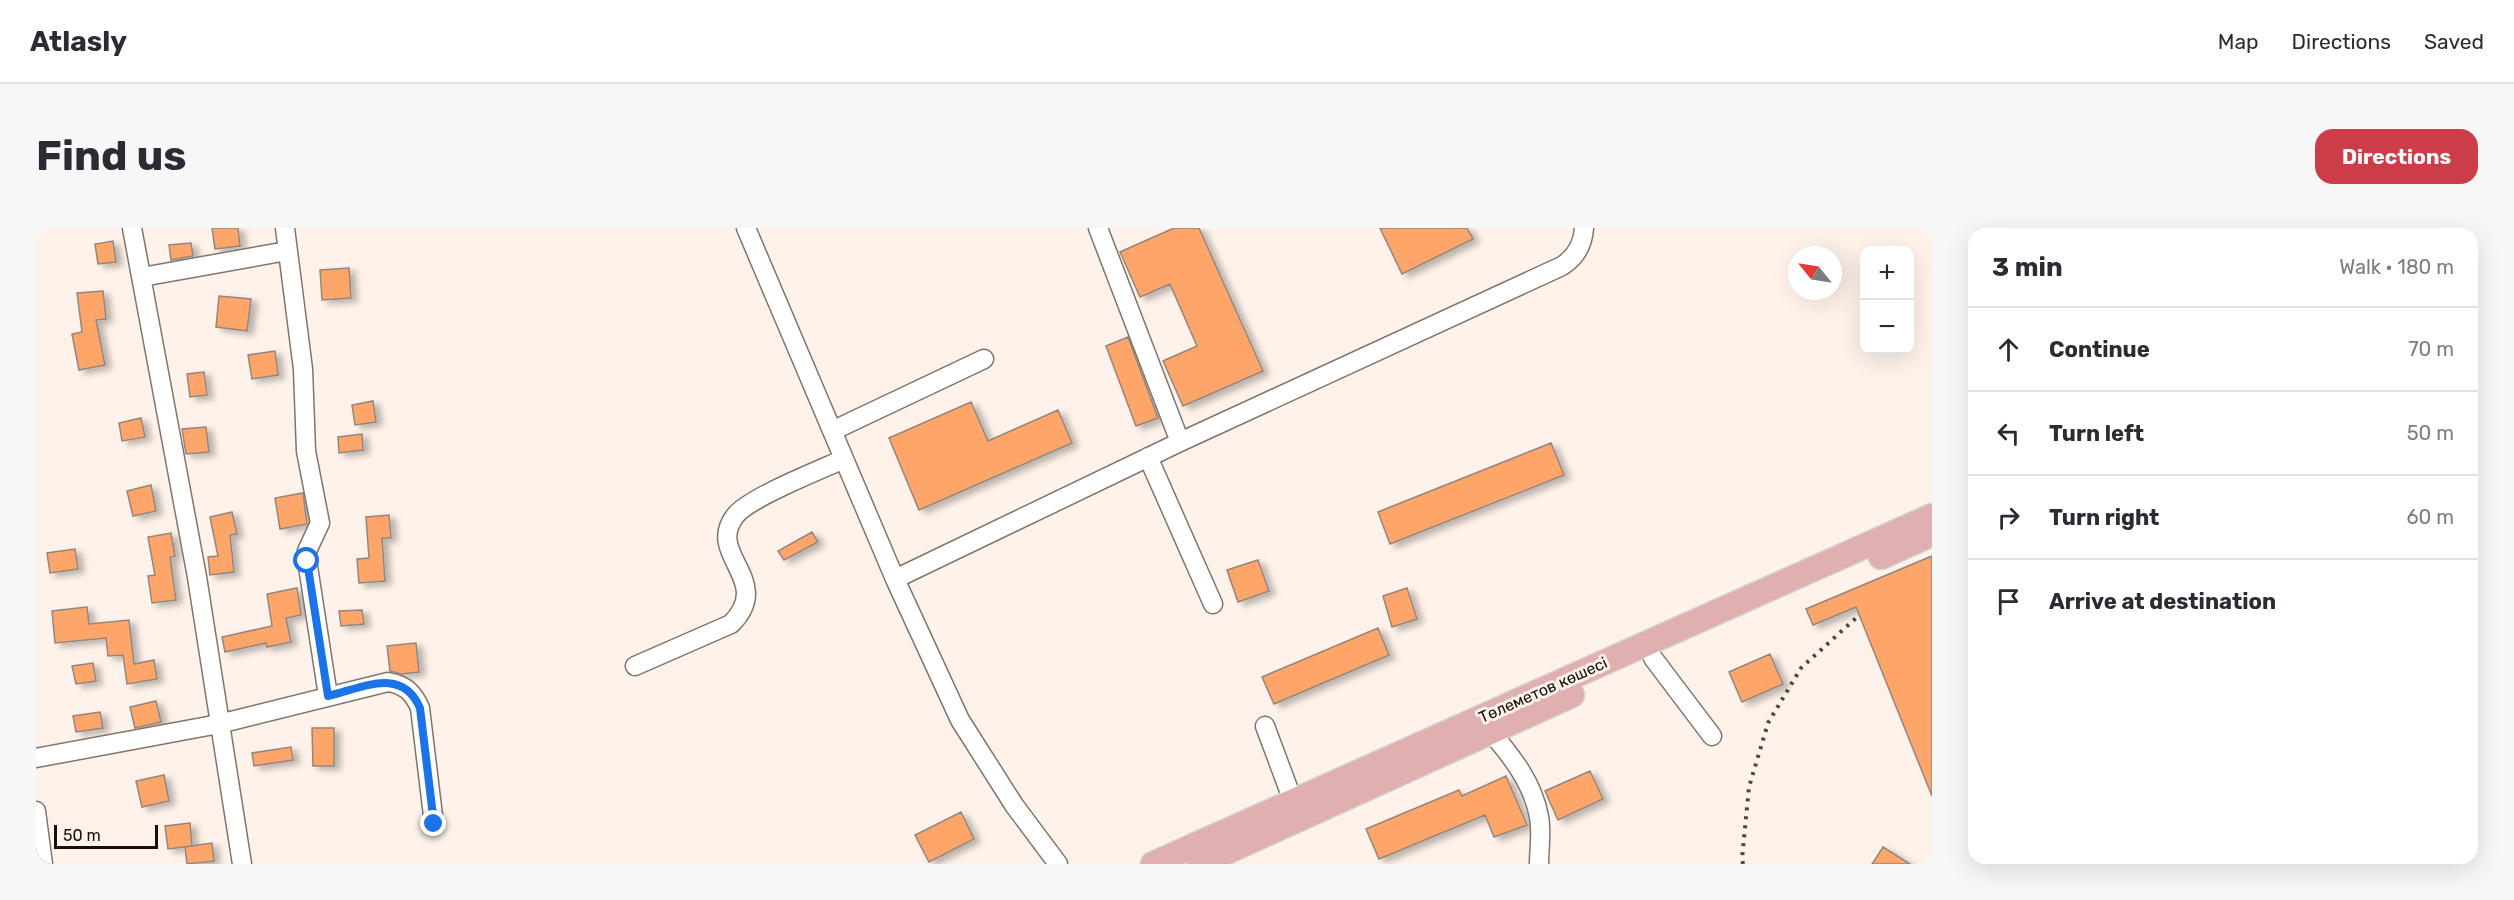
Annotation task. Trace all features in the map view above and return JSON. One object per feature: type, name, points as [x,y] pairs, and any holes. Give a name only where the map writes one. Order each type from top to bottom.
[{"type":"main road","name":"Төлеметов көшесі","points":[[1153,864],[1932,516]]},
{"type":"main road","name":"Төлеметов көшесі","points":[[1200,864],[1932,534]]},
{"type":"street","points":[[132,228],[197,577],[242,864]]},
{"type":"street","points":[[285,228],[303,369],[306,451],[320,523],[307,551],[307,561],[328,696]]},
{"type":"street","points":[[746,228],[895,579],[960,720],[1014,805],[1058,864]]},
{"type":"street","points":[[1098,228],[1180,442]]},
{"type":"street","points":[[895,579],[1148,457],[1562,266],[1572,260],[1578,250],[1584,228]]},
{"type":"street","points":[[142,277],[287,251]]},
{"type":"street","points":[[832,431],[984,359]]},
{"type":"street","points":[[1148,457],[1213,604]]},
{"type":"street","points":[[635,666],[731,624],[739,616],[746,602],[746,584],[728,547],[727,528],[735,515],[750,503],[844,459]]},
{"type":"street","points":[[1653,658],[1712,736]]},
{"type":"street","points":[[36,758],[219,724],[388,682],[399,684],[415,697],[420,708],[434,824]]},
{"type":"street","points":[[1265,726],[1293,801]]},
{"type":"street","points":[[1491,732],[1515,760],[1532,790],[1539,818],[1539,864]]},
{"type":"street","points":[[36,811],[43,864]]},
{"type":"building","points":[[212,228],[238,228],[240,246],[215,249]]},
{"type":"building","points":[[1174,228],[1199,228],[1263,371],[1183,406],[1163,361],[1197,346],[1170,284],[1140,297],[1120,252]]},
{"type":"building","points":[[1380,228],[1467,228],[1473,239],[1402,274]]},
{"type":"building","points":[[113,241],[116,262],[98,264],[95,244]]},
{"type":"building","points":[[191,243],[193,256],[171,260],[169,245]]},
{"type":"building","points":[[349,268],[351,298],[322,300],[320,270]]},
{"type":"building","points":[[103,291],[106,319],[96,320],[105,365],[79,370],[72,334],[82,332],[77,293]]},
{"type":"building","points":[[219,296],[251,299],[247,331],[216,327]]},
{"type":"building","points":[[1128,337],[1158,418],[1136,426],[1106,346]]},
{"type":"building","points":[[275,351],[278,375],[252,379],[248,355]]},
{"type":"building","points":[[204,372],[207,395],[190,397],[187,374]]},
{"type":"building","points":[[373,401],[376,422],[355,425],[352,405]]},
{"type":"building","points":[[971,402],[988,441],[1058,410],[1072,443],[919,510],[889,438]]},
{"type":"building","points":[[141,418],[145,437],[122,441],[119,423]]},
{"type":"building","points":[[206,427],[209,452],[186,454],[182,429]]},
{"type":"building","points":[[362,434],[363,450],[339,453],[338,437]]},
{"type":"building","points":[[1551,443],[1564,475],[1390,544],[1378,512]]},
{"type":"building","points":[[151,485],[156,511],[133,516],[127,491]]},
{"type":"building","points":[[303,493],[307,524],[280,529],[275,498]]},
{"type":"building","points":[[232,512],[237,534],[230,535],[234,572],[210,575],[208,557],[218,556],[210,517]]},
{"type":"building","points":[[389,515],[391,538],[382,538],[385,581],[359,583],[357,559],[369,558],[366,517]]},
{"type":"building","points":[[812,532],[818,542],[784,560],[778,551]]},
{"type":"building","points":[[171,533],[175,556],[170,557],[176,600],[152,603],[148,576],[155,575],[148,537]]},
{"type":"building","points":[[75,549],[78,569],[50,573],[47,553]]},
{"type":"building","points":[[1932,556],[1932,796],[1856,607],[1813,625],[1806,609]]},
{"type":"building","points":[[1258,560],[1269,591],[1238,602],[1227,570]]},
{"type":"building","points":[[297,588],[301,615],[286,618],[291,642],[267,647],[266,643],[225,652],[222,637],[272,626],[267,594]]},
{"type":"building","points":[[1407,588],[1417,619],[1392,627],[1383,596]]},
{"type":"building","points":[[87,607],[89,624],[129,620],[134,664],[154,660],[157,679],[127,684],[123,655],[108,656],[106,638],[55,643],[52,611]]},
{"type":"building","points":[[362,610],[364,624],[341,626],[339,611]]},
{"type":"building","points":[[1378,628],[1389,655],[1274,704],[1262,677]]},
{"type":"building","points":[[416,643],[419,672],[401,674],[390,671],[387,646]]},
{"type":"building","points":[[1770,654],[1783,684],[1742,702],[1729,672]]},
{"type":"building","points":[[93,663],[96,681],[76,684],[72,666]]},
{"type":"building","points":[[156,701],[161,722],[135,728],[130,707]]},
{"type":"building","points":[[100,712],[103,728],[76,732],[73,716]]},
{"type":"building","points":[[312,728],[334,728],[334,766],[313,766]]},
{"type":"building","points":[[291,747],[293,760],[254,766],[252,753]]},
{"type":"building","points":[[1590,771],[1603,799],[1558,820],[1545,791]]},
{"type":"building","points":[[164,775],[169,801],[142,807],[136,781]]},
{"type":"building","points":[[1506,776],[1527,825],[1494,837],[1485,815],[1379,859],[1366,829],[1459,790],[1462,796]]},
{"type":"building","points":[[961,812],[974,839],[929,862],[915,835]]},
{"type":"building","points":[[190,823],[192,846],[168,849],[165,826]]},
{"type":"building","points":[[212,843],[214,861],[187,864],[185,847]]},
{"type":"building","points":[[1883,847],[1910,864],[1872,864]]},
{"type":"railway","points":[[1743,864],[1749,787],[1768,723],[1801,668],[1856,618]]},
{"type":"route","points":[[307,561],[328,696],[388,682],[399,684],[415,697],[420,708],[434,824]]}]
